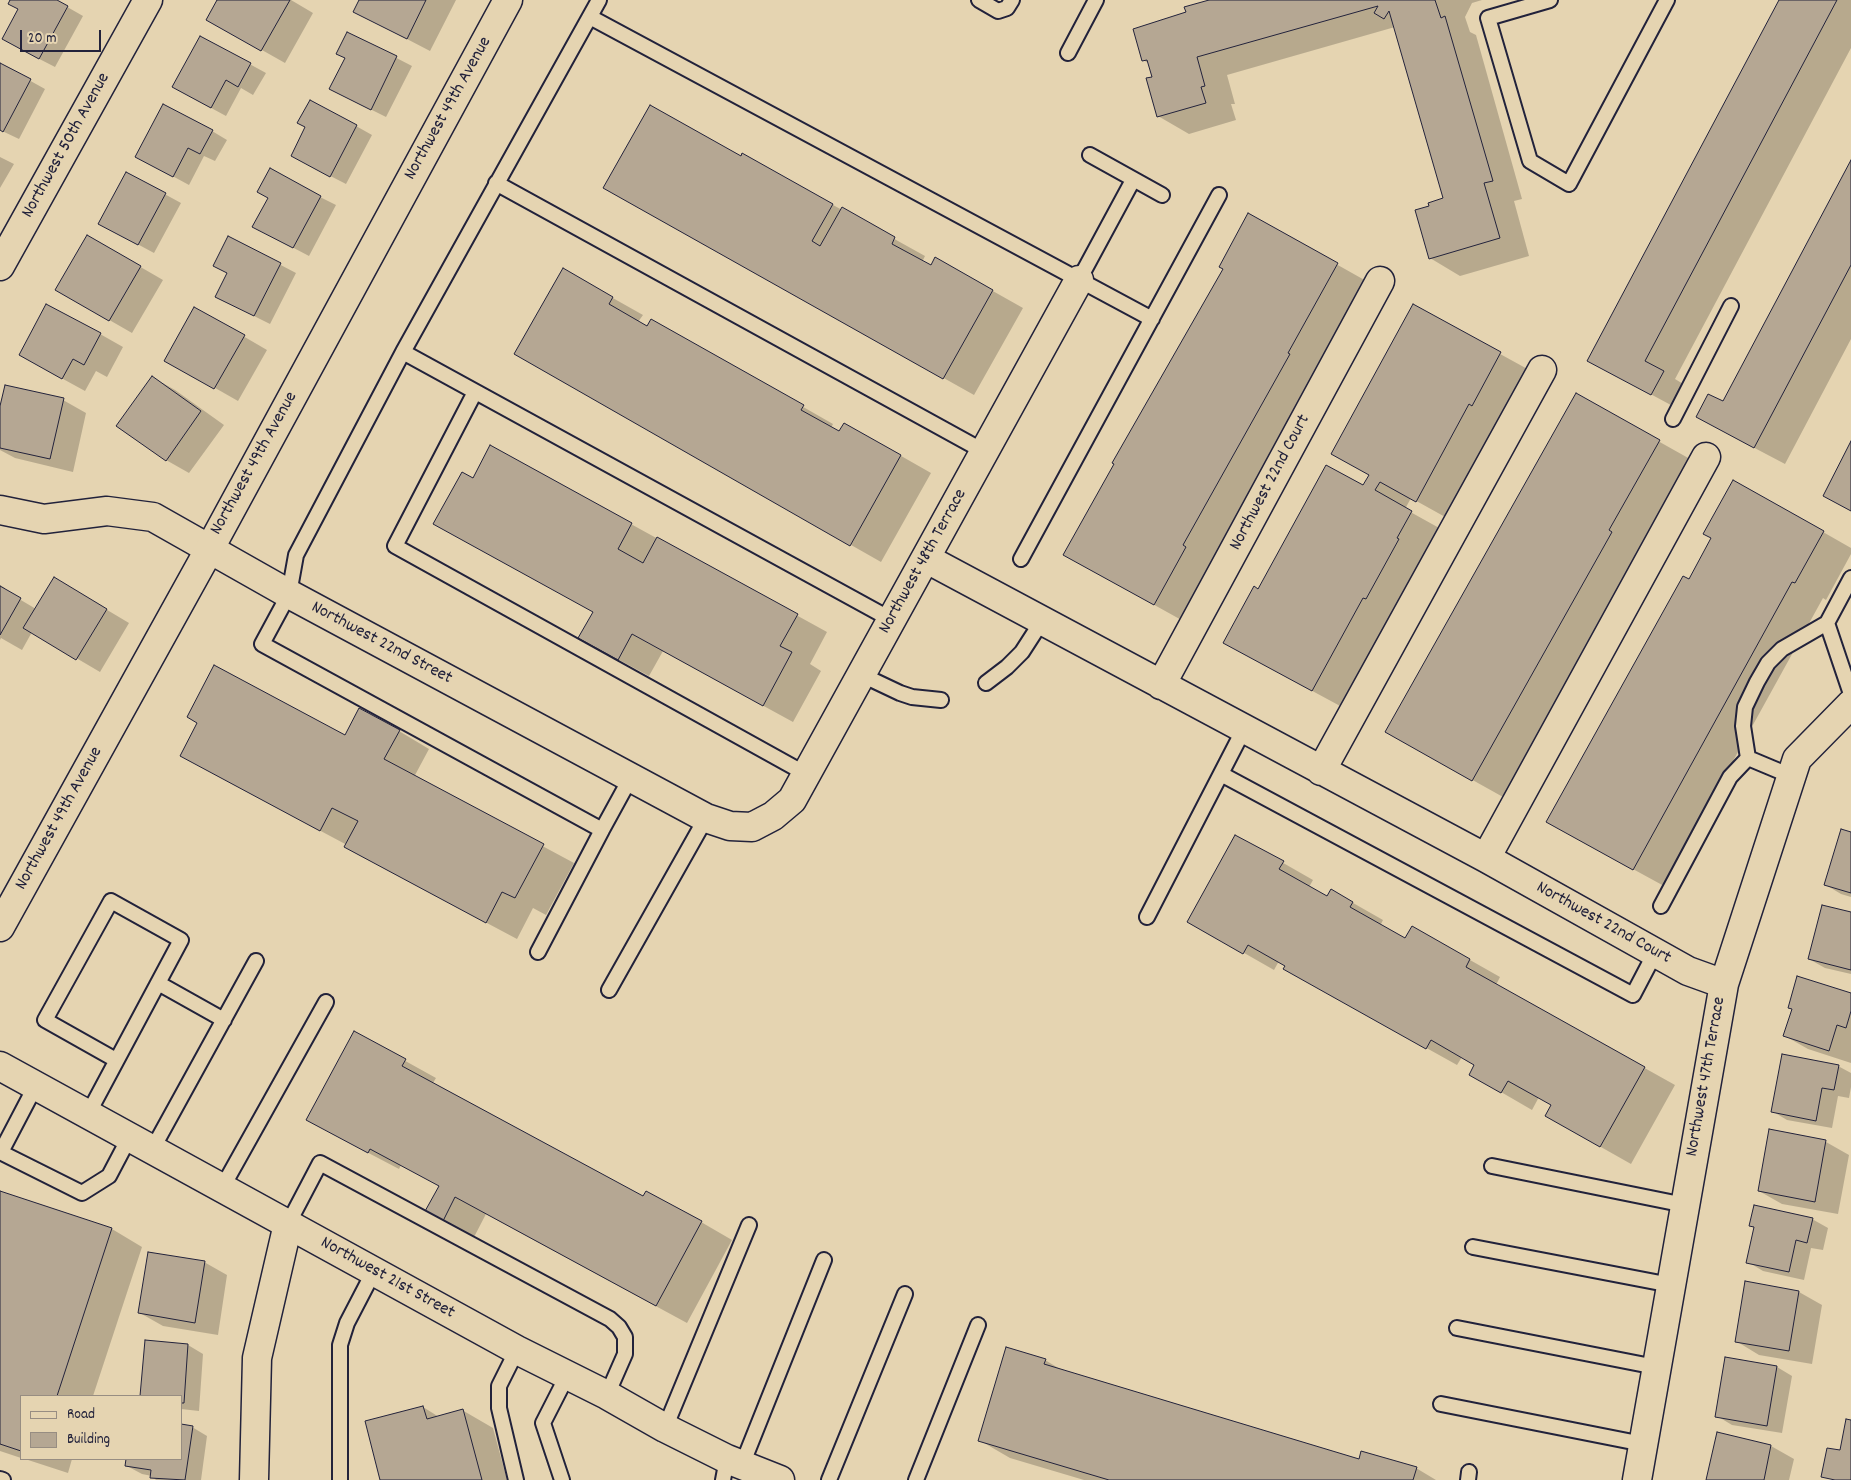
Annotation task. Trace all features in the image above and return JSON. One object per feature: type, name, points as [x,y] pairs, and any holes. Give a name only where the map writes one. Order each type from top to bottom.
[{"type":"street","name":"Northwest 50th Avenue","points":[[0,266],[148,0]]},
{"type":"street","name":"Northwest 49th Avenue","points":[[0,927],[508,0]]},
{"type":"street","name":"Northwest 48th Terrace","points":[[752,827],[773,816],[792,800],[927,559],[1079,280]]},
{"type":"street","name":"Northwest 22nd Court","points":[[1161,685],[1380,281]]},
{"type":"street","points":[[1321,771],[1542,370]]},
{"type":"street","points":[[1486,858],[1706,457]]},
{"type":"street","name":"Northwest 22nd Street","points":[[0,510],[44,519],[107,511],[152,517],[208,550],[706,818],[730,826],[752,827]]},
{"type":"street","name":"Northwest 22nd Court","points":[[927,559],[1486,858],[1688,972],[1724,984]]},
{"type":"street","name":"Northwest 47th Terrace","points":[[1637,1480],[1724,984],[1797,759],[1851,704]]},
{"type":"street","name":"Northwest 21st Street","points":[[0,1066],[35,1087],[88,1114],[516,1350],[607,1394],[731,1468],[780,1480]]},
{"type":"street","points":[[254,1480],[257,1358],[288,1224]]},
{"type":"lane","points":[[599,0],[403,352],[296,555],[289,594],[262,644],[602,830]]},
{"type":"lane","points":[[979,0],[998,11],[1007,8],[1012,0]]},
{"type":"lane","points":[[1068,53],[1096,0]]},
{"type":"lane","points":[[1550,0],[1488,18],[1530,161],[1570,184],[1667,0]]},
{"type":"lane","points":[[590,18],[1152,319]]},
{"type":"lane","points":[[1090,155],[1162,195]]},
{"type":"lane","points":[[1079,280],[1133,180]]},
{"type":"lane","points":[[496,183],[984,452]]},
{"type":"lane","points":[[1021,559],[1219,196]]},
{"type":"lane","points":[[1673,419],[1731,306]]},
{"type":"lane","points":[[403,352],[892,620]]},
{"type":"lane","points":[[475,392],[395,546],[806,774]]},
{"type":"lane","points":[[1748,758],[1743,726],[1746,706],[1757,682],[1768,663],[1782,649],[1827,623],[1851,578]]},
{"type":"lane","points":[[986,684],[1022,652],[1042,621]]},
{"type":"lane","points":[[1827,623],[1851,694]]},
{"type":"lane","points":[[862,675],[912,697],[941,700]]},
{"type":"lane","points":[[1147,918],[1244,729]]},
{"type":"lane","points":[[1748,758],[1791,776]]},
{"type":"lane","points":[[1661,906],[1730,777],[1748,758]]},
{"type":"lane","points":[[1222,774],[1633,995],[1654,953]]},
{"type":"lane","points":[[538,952],[631,777]]},
{"type":"lane","points":[[609,990],[706,818]]},
{"type":"lane","points":[[88,1114],[181,940],[110,901],[45,1020],[116,1060]]},
{"type":"lane","points":[[35,1087],[0,1152],[82,1194],[109,1176],[141,1144],[224,1020],[256,961]]},
{"type":"lane","points":[[158,983],[224,1020]]},
{"type":"lane","points":[[222,1188],[326,1002]]},
{"type":"lane","points":[[288,1224],[320,1163],[610,1318],[625,1337],[625,1354],[607,1394]]},
{"type":"lane","points":[[1492,1166],[1685,1206]]},
{"type":"lane","points":[[665,1428],[749,1225]]},
{"type":"lane","points":[[1473,1247],[1670,1285]]},
{"type":"lane","points":[[731,1468],[824,1260]]},
{"type":"lane","points":[[340,1480],[340,1345],[347,1323],[374,1271]]},
{"type":"lane","points":[[829,1480],[905,1294]]},
{"type":"lane","points":[[916,1480],[978,1325]]},
{"type":"lane","points":[[1457,1328],[1656,1367]]},
{"type":"lane","points":[[516,1350],[499,1386],[499,1408],[516,1480]]},
{"type":"lane","points":[[562,1480],[543,1423],[567,1376]]},
{"type":"lane","points":[[1441,1404],[1643,1444]]},
{"type":"building","points":[[10,0],[57,0],[68,6],[39,59],[2,39],[18,9],[8,4]]},
{"type":"building","points":[[217,0],[290,0],[261,51],[206,20]]},
{"type":"building","points":[[359,0],[426,0],[407,39],[353,12]]},
{"type":"building","points":[[1209,0],[1435,0],[1441,18],[1445,16],[1493,181],[1484,183],[1500,238],[1429,259],[1415,210],[1429,206],[1428,203],[1443,198],[1389,11],[1384,19],[1374,13],[1378,6],[1197,57],[1205,86],[1201,87],[1206,103],[1157,117],[1146,78],[1152,77],[1147,60],[1142,61],[1133,29],[1186,12],[1184,7]]},
{"type":"building","points":[[1779,0],[1837,0],[1645,361],[1664,371],[1651,395],[1587,361]]},
{"type":"building","points":[[347,32],[397,56],[371,110],[329,89],[345,58],[336,54]]},
{"type":"building","points":[[200,36],[251,63],[238,87],[226,80],[211,108],[172,87]]},
{"type":"building","points":[[0,63],[31,79],[3,132],[0,130]]},
{"type":"building","points":[[310,100],[357,125],[330,177],[291,156],[305,127],[297,123]]},
{"type":"building","points":[[163,104],[213,130],[200,154],[188,148],[173,177],[135,157]]},
{"type":"building","points":[[650,105],[741,156],[742,153],[833,204],[812,241],[820,246],[842,207],[895,237],[892,244],[931,265],[935,257],[993,290],[943,379],[603,188]]},
{"type":"building","points":[[1851,160],[1851,265],[1754,448],[1696,417],[1708,394],[1723,401]]},
{"type":"building","points":[[270,168],[321,196],[293,248],[252,227],[268,198],[257,192]]},
{"type":"building","points":[[126,172],[166,193],[138,245],[98,224]]},
{"type":"building","points":[[1248,213],[1338,263],[1288,353],[1290,354],[1183,545],[1186,547],[1154,605],[1063,555],[1114,464],[1112,463],[1223,269],[1219,267]]},
{"type":"building","points":[[87,235],[141,266],[109,321],[55,290]]},
{"type":"building","points":[[228,236],[281,263],[254,316],[215,297],[227,273],[213,266]]},
{"type":"building","points":[[563,268],[613,297],[609,304],[647,326],[651,319],[804,405],[801,410],[839,431],[844,423],[901,455],[850,546],[514,354]]},
{"type":"building","points":[[46,304],[101,333],[84,365],[73,359],[62,379],[19,355]]},
{"type":"building","points":[[1413,304],[1501,352],[1472,406],[1469,404],[1416,502],[1380,482],[1375,490],[1412,511],[1366,599],[1363,598],[1312,691],[1223,643],[1254,586],[1258,589],[1326,465],[1363,485],[1369,475],[1331,454]]},
{"type":"building","points":[[194,307],[245,335],[214,389],[164,361]]},
{"type":"building","points":[[152,376],[201,411],[166,461],[116,426]]},
{"type":"building","points":[[5,385],[64,398],[50,459],[0,448],[0,406]]},
{"type":"building","points":[[1576,393],[1660,440],[1609,530],[1612,532],[1472,781],[1385,732]]},
{"type":"building","points":[[1851,441],[1851,511],[1823,496]]},
{"type":"building","points":[[490,445],[632,523],[618,549],[643,563],[657,537],[798,614],[780,646],[792,652],[763,706],[632,634],[618,660],[578,638],[593,612],[433,524],[462,472],[473,478]]},
{"type":"building","points":[[1733,480],[1824,531],[1795,583],[1792,582],[1633,870],[1546,822],[1683,576],[1689,579],[1711,538],[1703,534]]},
{"type":"building","points":[[54,577],[107,609],[76,660],[23,628]]},
{"type":"building","points":[[0,586],[21,598],[0,635]]},
{"type":"building","points":[[214,665],[345,735],[359,708],[400,730],[384,759],[544,844],[515,898],[502,892],[486,923],[344,847],[358,821],[332,808],[320,831],[180,756],[197,723],[187,717]]},
{"type":"building","points":[[1841,829],[1851,832],[1851,893],[1824,885]]},
{"type":"building","points":[[1235,835],[1284,861],[1279,869],[1327,896],[1331,889],[1353,902],[1350,907],[1405,938],[1412,926],[1470,959],[1466,967],[1645,1067],[1600,1147],[1545,1116],[1551,1105],[1508,1081],[1501,1093],[1469,1075],[1474,1065],[1431,1040],[1426,1049],[1283,969],[1285,966],[1248,945],[1243,954],[1187,922]]},
{"type":"building","points":[[1822,905],[1851,912],[1851,970],[1808,959]]},
{"type":"building","points":[[1797,976],[1851,993],[1851,1011],[1846,1028],[1837,1025],[1829,1051],[1783,1036],[1792,1009],[1788,1008]]},
{"type":"building","points":[[354,1031],[406,1059],[402,1066],[643,1196],[646,1191],[702,1221],[656,1306],[455,1197],[442,1223],[424,1213],[439,1186],[370,1149],[368,1153],[306,1120]]},
{"type":"building","points":[[1782,1054],[1839,1065],[1834,1090],[1822,1088],[1816,1121],[1771,1112]]},
{"type":"building","points":[[1769,1129],[1826,1140],[1815,1202],[1758,1191]]},
{"type":"building","points":[[0,1191],[112,1228],[57,1395],[20,1395],[20,1451],[0,1444]]},
{"type":"building","points":[[1754,1205],[1813,1218],[1807,1243],[1796,1240],[1789,1272],[1746,1263],[1754,1227],[1749,1226]]},
{"type":"building","points":[[148,1252],[205,1261],[195,1323],[138,1313]]},
{"type":"building","points":[[1745,1281],[1799,1291],[1789,1351],[1735,1342]]},
{"type":"building","points":[[145,1340],[188,1344],[184,1403],[182,1403],[182,1395],[140,1395]]},
{"type":"building","points":[[1006,1347],[1046,1359],[1044,1364],[1359,1459],[1361,1451],[1417,1467],[1413,1480],[1109,1480],[978,1441]]},
{"type":"building","points":[[1725,1357],[1777,1366],[1767,1426],[1715,1417]]},
{"type":"building","points":[[423,1406],[427,1419],[463,1409],[482,1480],[380,1480],[365,1421]]},
{"type":"building","points":[[1846,1419],[1851,1420],[1851,1480],[1835,1480],[1821,1477],[1827,1448],[1840,1450]]},
{"type":"building","points":[[182,1424],[193,1426],[185,1480],[150,1478],[151,1470],[125,1466],[126,1460],[182,1460]]},
{"type":"building","points":[[1717,1432],[1771,1445],[1764,1480],[1706,1480]]}]
